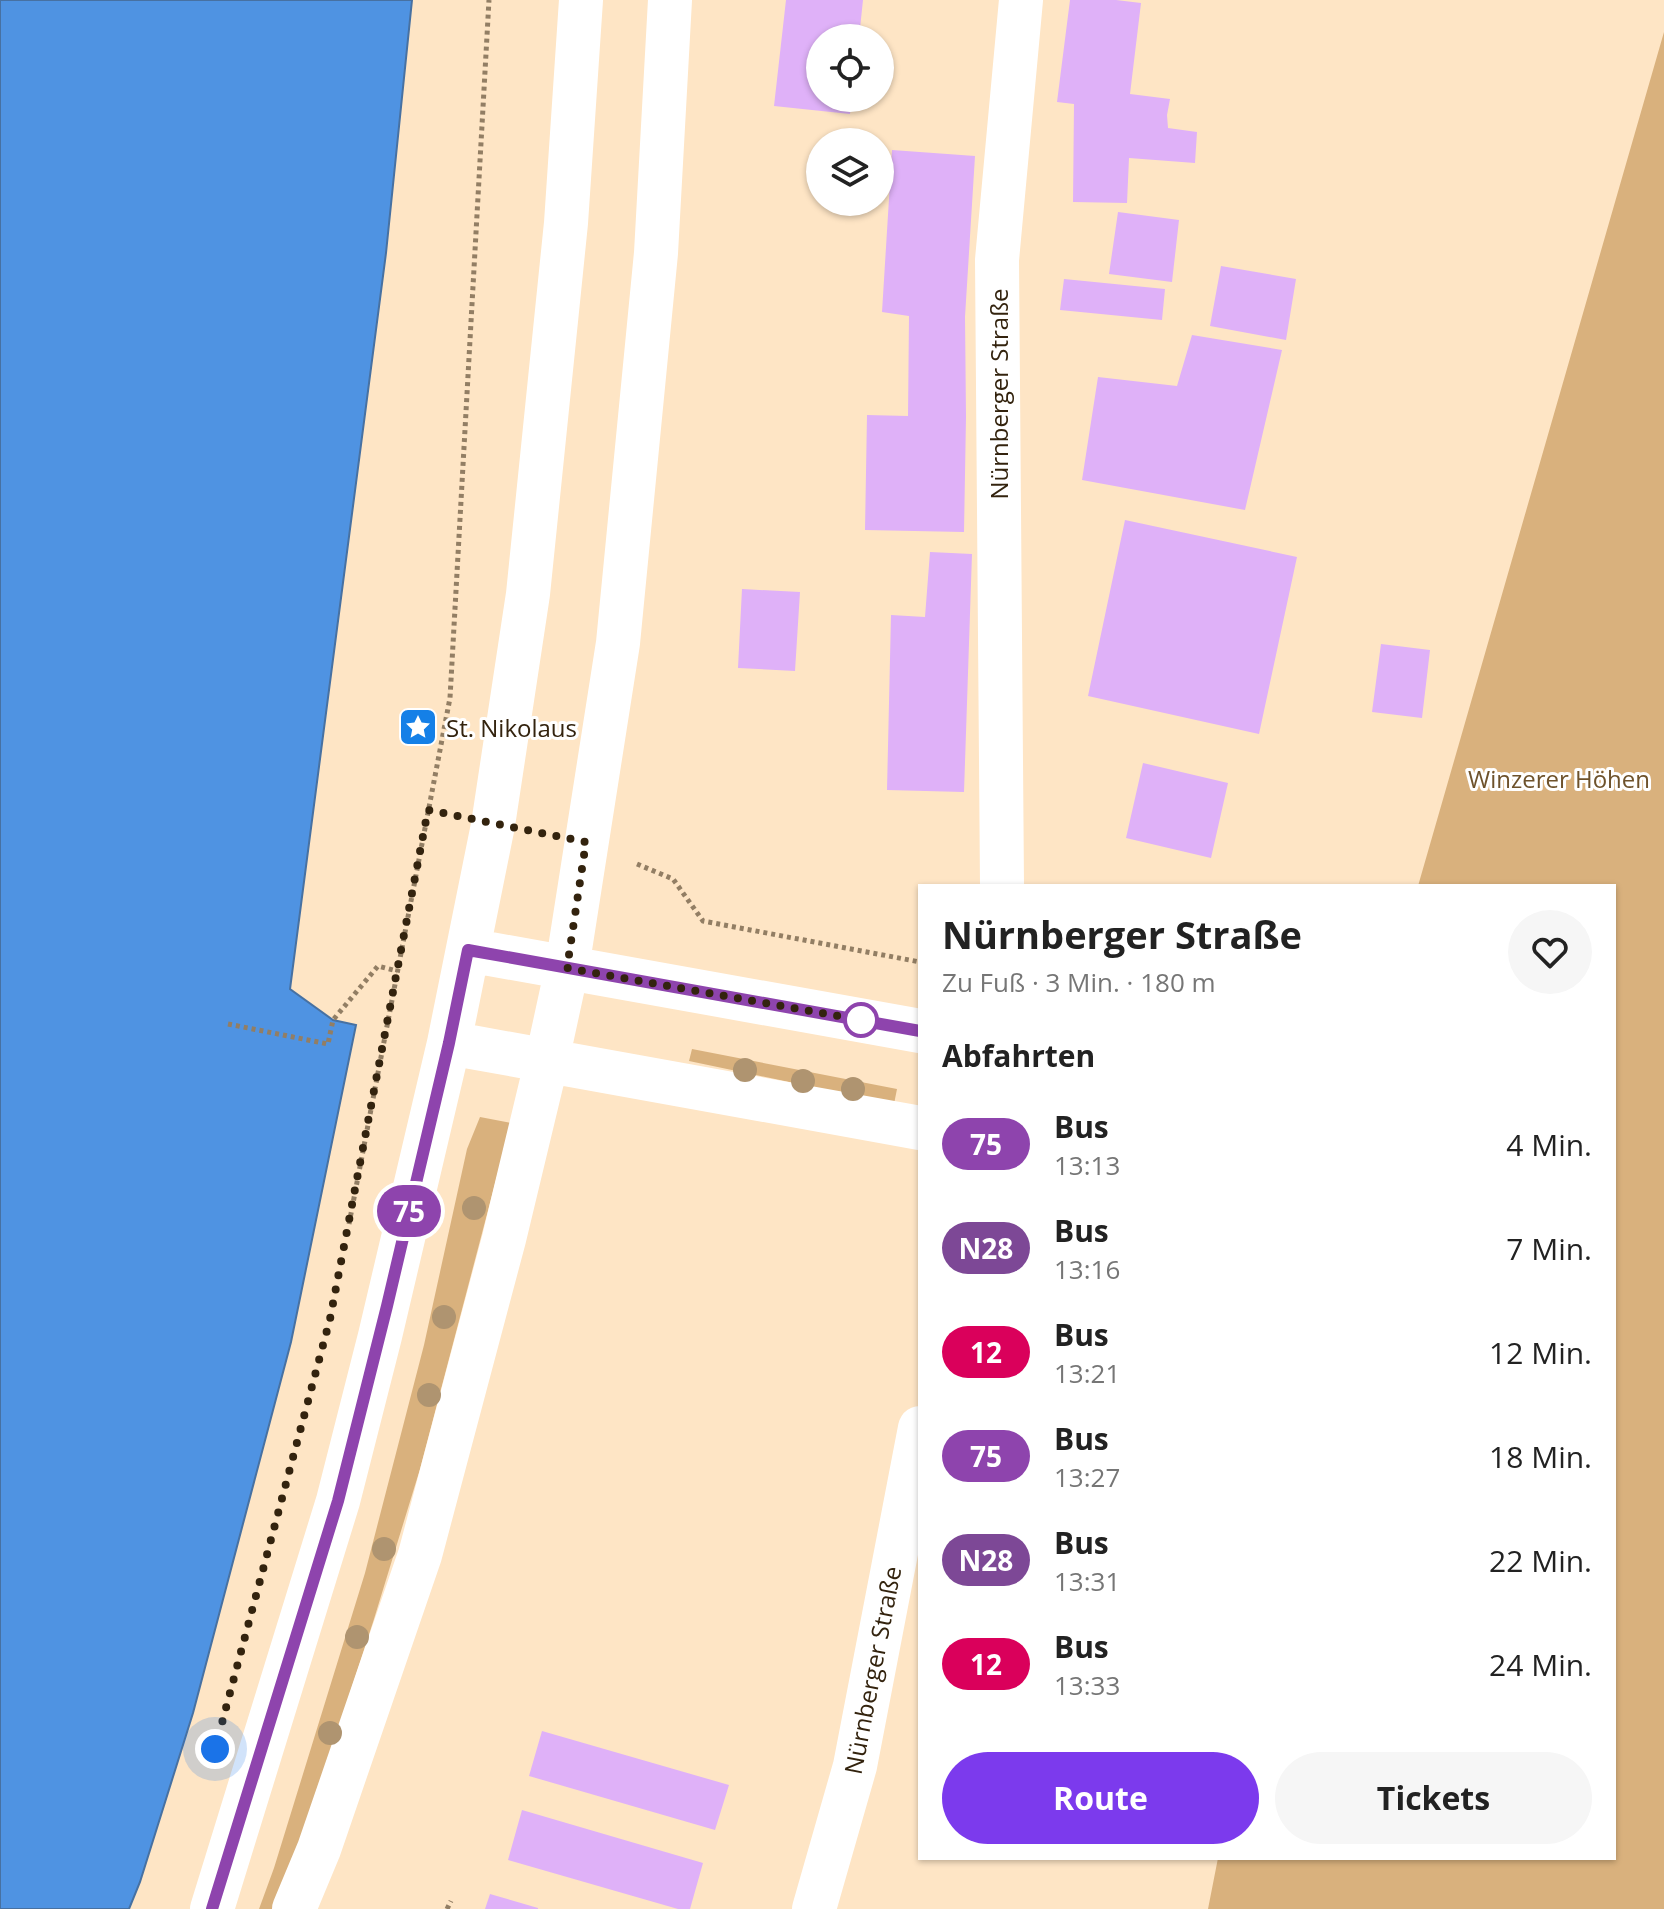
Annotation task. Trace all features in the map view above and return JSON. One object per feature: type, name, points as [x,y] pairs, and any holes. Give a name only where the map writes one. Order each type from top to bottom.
[{"type":"main road","points":[[212,1909],[338,1501],[449,1043],[493,825],[528,594],[566,223],[581,0]]},
{"type":"main road","points":[[294,1909],[319,1849],[420,1555],[500,1254],[567,968],[618,643],[656,253],[670,0]]},
{"type":"main road","name":"Nürnberger Straße","points":[[1002,884],[997,260],[1021,0]]},
{"type":"main road","points":[[468,950],[918,1031]]},
{"type":"main road","points":[[449,1043],[918,1128]]},
{"type":"main road","name":"Nürnberger Straße","points":[[814,1909],[855,1766],[918,1438]]},
{"type":"path","points":[[348,1228],[450,698],[489,0]]},
{"type":"path","points":[[428,810],[493,825]]},
{"type":"path","points":[[586,842],[673,879],[703,921],[918,962]]},
{"type":"path","points":[[228,1024],[328,1044],[333,1020],[378,966],[397,971]]},
{"type":"path","points":[[447,1909],[451,1901]]},
{"type":"green space","name":"Winzerer Höhen","points":[[1664,32],[1664,1909],[1208,1909],[1218,1860],[1616,1860],[1616,884],[1419,884]]},
{"type":"green space","points":[[692,1049],[897,1089],[894,1104],[689,1061]]},
{"type":"green space","points":[[480,1117],[511,1123],[420,1469],[301,1844],[276,1909],[259,1909],[365,1573],[424,1345],[467,1149]]},
{"type":"water","points":[[0,0],[412,0],[386,253],[290,989],[333,1020],[356,1025],[291,1342],[193,1713],[129,1909],[0,1909]]},
{"type":"building","points":[[786,0],[863,0],[860,24],[806,24],[806,109],[774,106]]},
{"type":"building","points":[[1070,0],[1141,3],[1130,94],[1170,99],[1168,128],[1197,132],[1195,163],[1129,158],[1127,203],[1073,202],[1074,104],[1057,102]]},
{"type":"building","points":[[894,150],[975,156],[965,317],[964,532],[865,530],[867,415],[908,416],[909,316],[882,312],[888,216],[894,216]]},
{"type":"building","points":[[1118,212],[1179,220],[1172,282],[1109,274]]},
{"type":"building","points":[[1221,266],[1296,279],[1286,340],[1210,326]]},
{"type":"building","points":[[1064,279],[1165,289],[1162,320],[1060,310]]},
{"type":"building","points":[[1192,335],[1282,350],[1245,510],[1082,480],[1098,377],[1177,386]]},
{"type":"building","points":[[1125,520],[1297,557],[1259,734],[1088,696]]},
{"type":"building","points":[[930,552],[972,554],[964,792],[887,790],[891,615],[925,617]]},
{"type":"building","points":[[742,589],[800,592],[795,671],[738,668]]},
{"type":"building","points":[[1381,644],[1430,650],[1422,718],[1372,712]]},
{"type":"building","points":[[1143,763],[1228,783],[1211,858],[1126,838]]},
{"type":"building","points":[[542,1731],[729,1785],[715,1830],[529,1776]]},
{"type":"building","points":[[522,1810],[703,1863],[690,1909],[678,1909],[508,1860]]},
{"type":"building","points":[[490,1894],[538,1908],[538,1909],[485,1909]]},
{"type":"bus line","name":"75","points":[[212,1909],[338,1501],[387,1306],[468,950],[918,1031]]},
{"type":"place","name":"St. Nikolaus","points":[[418,727]]},
{"type":"route","points":[[215,1749],[330,1319],[428,810],[586,842],[567,968],[861,1020]]}]
